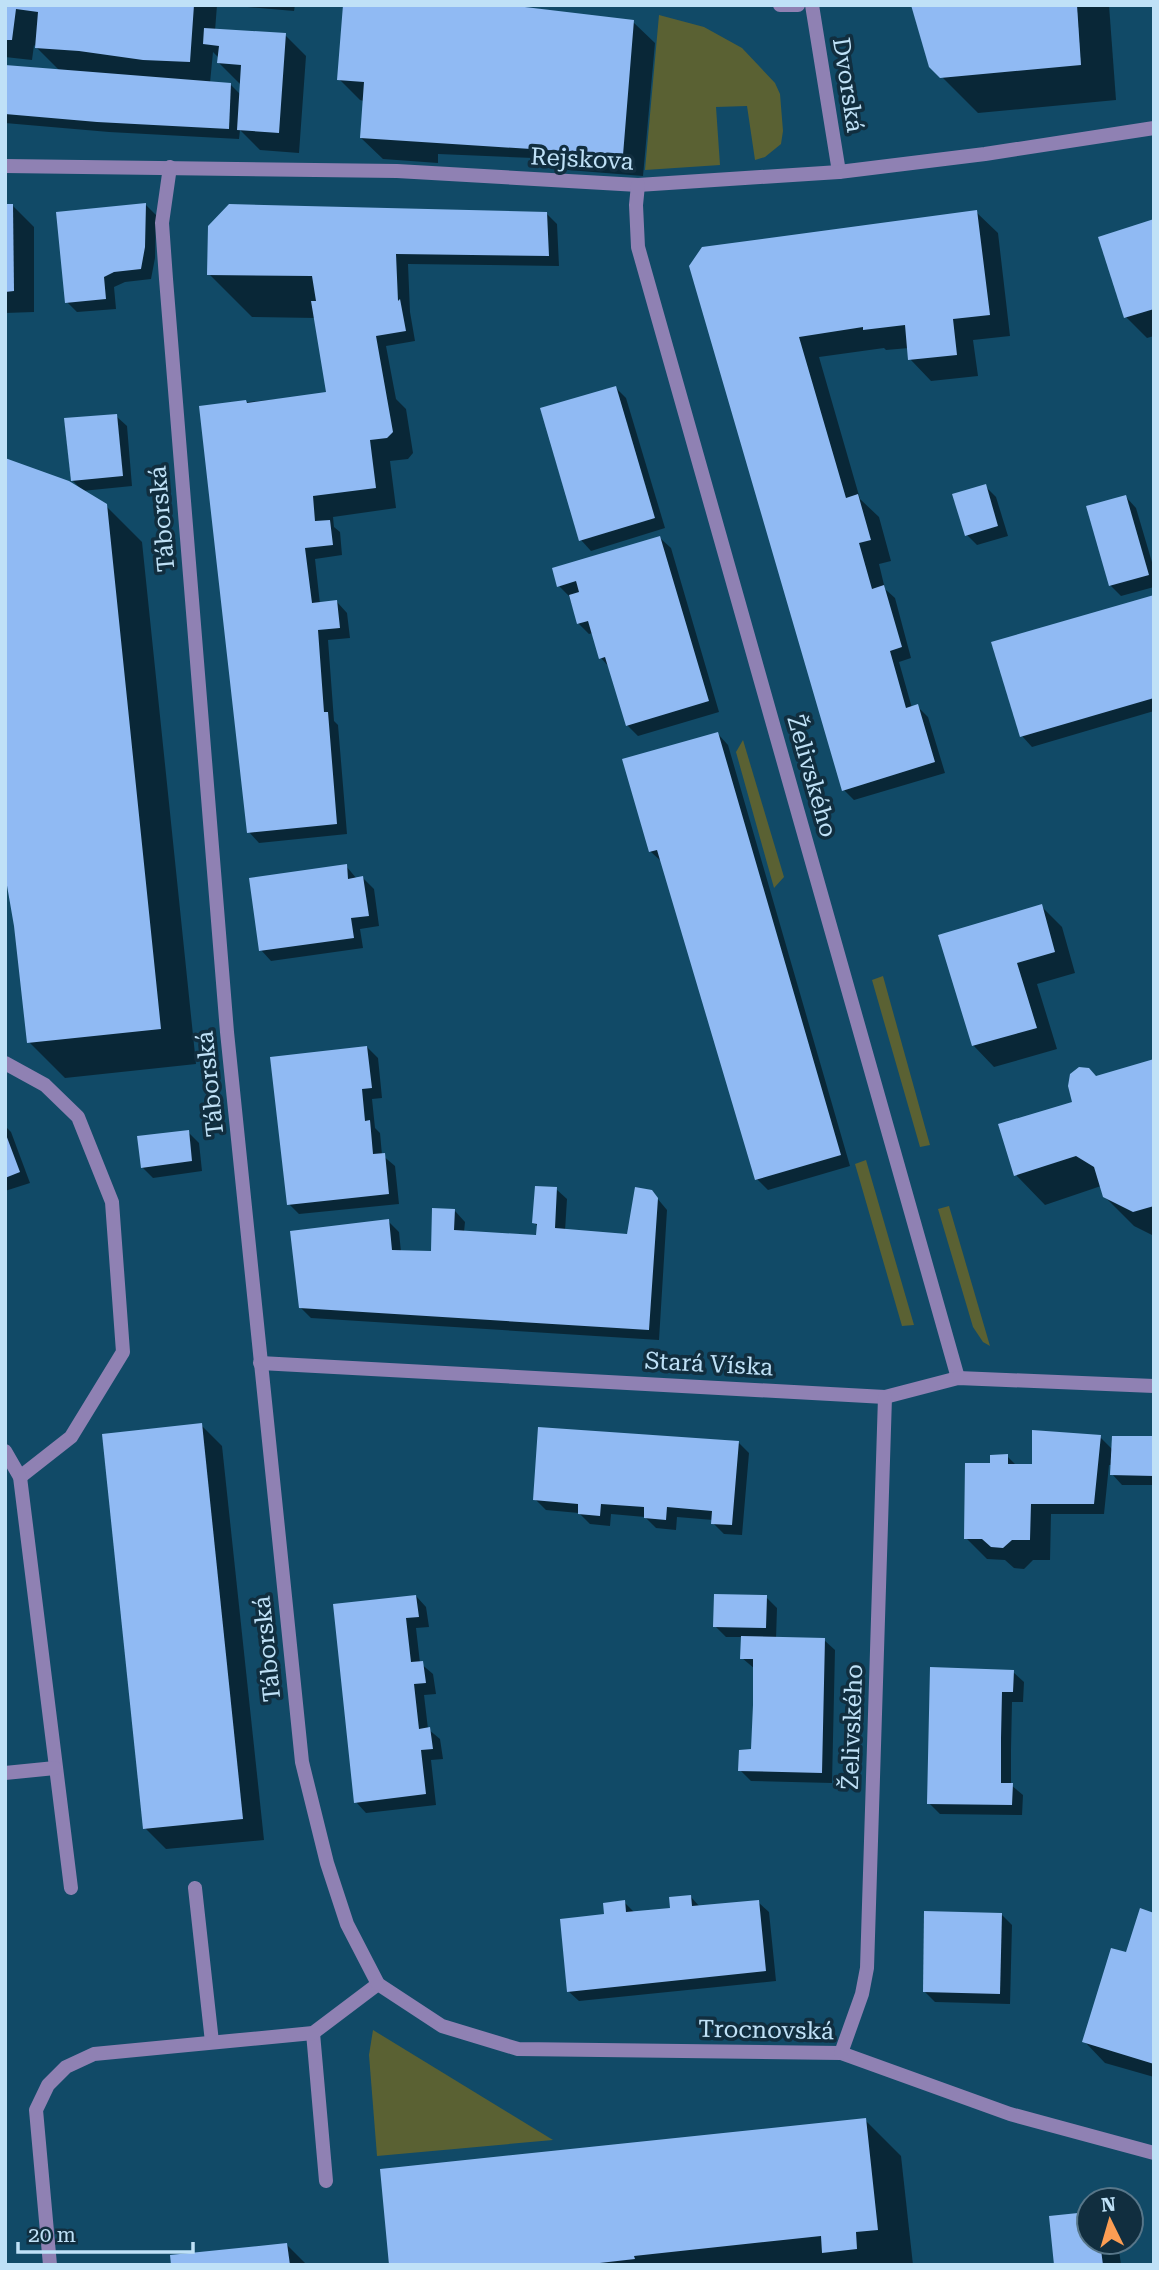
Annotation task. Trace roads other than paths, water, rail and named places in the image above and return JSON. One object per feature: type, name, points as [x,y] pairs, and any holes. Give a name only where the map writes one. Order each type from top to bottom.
[{"type":"street","points":[[780,5],[798,5]]},
{"type":"street","name":"Dvorská","points":[[812,5],[839,173]]},
{"type":"street","name":"Rejskova","points":[[5,166],[397,171],[638,185],[839,173],[1154,128]]},
{"type":"street","name":"Táborská","points":[[170,167],[162,223],[227,1032],[302,1762],[327,1863],[348,1924],[378,1984]]},
{"type":"street","name":"Želivského","points":[[638,185],[638,247],[958,1378]]},
{"type":"street","points":[[5,1063],[45,1084],[78,1117],[112,1202],[123,1352],[71,1437],[20,1477]]},
{"type":"street","name":"Stará Víska","points":[[260,1363],[884,1397],[958,1378],[1154,1386]]},
{"type":"street","name":"Želivského","points":[[841,2053],[862,1994],[867,1968],[884,1397]]},
{"type":"street","points":[[5,1451],[20,1477],[71,1888]]},
{"type":"street","points":[[5,1773],[55,1768]]},
{"type":"street","points":[[195,1888],[212,2042]]},
{"type":"street","points":[[50,2265],[36,2110],[48,2085],[66,2067],[94,2054],[313,2033],[378,1984]]},
{"type":"street","name":"Trocnovská","points":[[378,1984],[442,2026],[518,2049],[841,2053],[1010,2113],[1154,2153]]},
{"type":"street","points":[[313,2033],[326,2181]]}]
